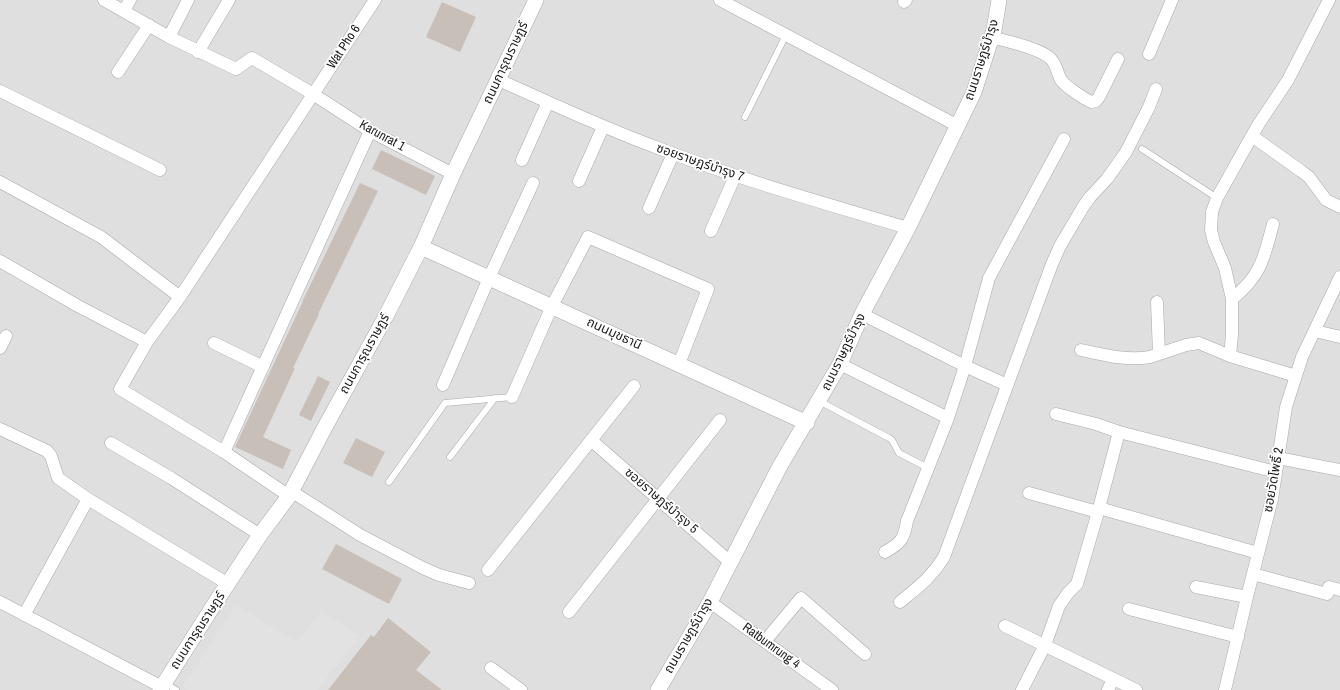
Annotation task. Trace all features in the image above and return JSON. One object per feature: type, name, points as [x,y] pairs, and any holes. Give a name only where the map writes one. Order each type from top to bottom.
[{"type":"street","points":[[104,0],[198,52],[229,0]]},
{"type":"street","points":[[124,12],[130,0]]},
{"type":"street","points":[[169,37],[188,0]]},
{"type":"street","name":"Wat Pho 6","points":[[224,452],[120,389],[146,342],[180,297],[375,0]]},
{"type":"street","name":"ถนนการุณราษฏร์","points":[[166,687],[217,600],[260,535],[290,494],[386,316],[421,247],[453,174],[536,0]]},
{"type":"street","points":[[720,0],[958,126]]},
{"type":"street","name":"ถนนราษฎร์บำรุง","points":[[658,690],[710,602],[780,466],[807,423],[840,364],[862,314],[908,228],[974,92],[991,37],[999,0]]},
{"type":"street","points":[[1149,54],[1172,0]]},
{"type":"street","points":[[1230,356],[1232,335],[1232,299],[1225,268],[1214,242],[1211,230],[1212,212],[1217,198],[1252,136],[1288,80],[1329,0]]},
{"type":"street","points":[[118,72],[149,25]]},
{"type":"street","points":[[991,37],[1024,46],[1047,56],[1054,64],[1064,82],[1091,102],[1095,102],[1099,97],[1118,59]]},
{"type":"street","name":"Karunrat 1","points":[[198,52],[236,69],[252,58],[313,94],[370,131],[453,174]]},
{"type":"street","name":"ซอยราษฎร์บำรุง 7","points":[[499,80],[603,127],[673,154],[735,176],[908,228]]},
{"type":"street","points":[[900,602],[926,581],[936,570],[944,557],[1052,264],[1060,246],[1090,197],[1106,179],[1126,152],[1149,107],[1156,89]]},
{"type":"street","points":[[0,91],[160,170]]},
{"type":"street","points":[[522,160],[548,102]]},
{"type":"street","points":[[579,181],[603,127]]},
{"type":"street","points":[[370,131],[224,452],[290,494],[360,535],[439,575],[469,583]]},
{"type":"street","points":[[1252,136],[1309,177],[1326,200],[1340,207]]},
{"type":"street","points":[[885,552],[898,544],[905,533],[907,521],[948,418],[965,366],[989,278],[1064,139]]},
{"type":"street","points":[[649,208],[673,154]]},
{"type":"street","points":[[711,232],[735,176]]},
{"type":"street","points":[[0,182],[101,237],[180,297]]},
{"type":"street","points":[[443,385],[489,278],[533,184]]},
{"type":"street","points":[[1232,299],[1255,277],[1262,261],[1273,224]]},
{"type":"street","points":[[512,397],[552,306],[588,237],[708,289],[679,364]]},
{"type":"street","name":"ถนนมุขธานี","points":[[421,247],[807,423]]},
{"type":"street","points":[[0,261],[78,306],[146,342]]},
{"type":"street","name":"ซอยวัดโพธิ์ 2","points":[[1225,690],[1272,499],[1286,407],[1302,357],[1340,276]]},
{"type":"street","points":[[1157,302],[1159,354]]},
{"type":"street","points":[[862,314],[965,366],[1007,385]]},
{"type":"street","points":[[1315,331],[1340,337]]},
{"type":"street","points":[[0,348],[6,336]]},
{"type":"street","points":[[214,343],[263,367]]},
{"type":"street","points":[[1081,350],[1115,357],[1134,358],[1150,357],[1186,345],[1199,343],[1230,356],[1296,376]]},
{"type":"street","points":[[840,364],[948,418]]},
{"type":"street","points":[[488,570],[634,386]]},
{"type":"street","points":[[1056,414],[1096,424],[1119,432],[1276,472]]},
{"type":"street","points":[[569,612],[720,420]]},
{"type":"street","points":[[0,430],[47,451],[51,456],[58,478],[88,499],[228,584]]},
{"type":"street","points":[[1022,690],[1045,645],[1059,606],[1068,593],[1077,584],[1119,432]]},
{"type":"street","name":"ซอยราษฎร์บำรุง 5","points":[[591,440],[730,562]]},
{"type":"street","points":[[111,443],[171,478],[260,535]]},
{"type":"street","points":[[1278,458],[1340,470]]},
{"type":"street","points":[[1029,493],[1258,553]]},
{"type":"street","points":[[24,614],[88,499]]},
{"type":"street","points":[[1253,574],[1327,594],[1329,587],[1340,590]]},
{"type":"street","points":[[1196,587],[1247,597]]},
{"type":"street","points":[[765,642],[801,598],[865,654]]},
{"type":"street","points":[[0,602],[166,687]]},
{"type":"street","name":"Ratbumrung 4","points":[[710,602],[832,690]]},
{"type":"street","points":[[1129,609],[1238,637]]},
{"type":"street","points":[[1005,626],[1136,690]]},
{"type":"street","points":[[491,668],[521,690]]},
{"type":"street","points":[[1108,690],[1113,679]]},
{"type":"lane","points":[[745,118],[786,35]]},
{"type":"lane","points":[[1142,149],[1217,198]]},
{"type":"lane","points":[[389,482],[445,403],[512,397]]},
{"type":"lane","points":[[450,457],[495,398]]},
{"type":"lane","points":[[819,401],[889,438],[892,440],[898,453],[928,468]]},
{"type":"shaded area","points":[[0,0],[1340,0],[1340,690],[0,690]]},
{"type":"shaded area","points":[[236,605],[297,642],[321,611],[360,636],[317,690],[186,690],[182,687]]},
{"type":"building","points":[[442,2],[476,17],[460,52],[426,37]]},
{"type":"building","points":[[381,150],[435,176],[426,195],[372,169]]},
{"type":"building","points":[[360,183],[378,191],[318,314],[263,437],[291,450],[283,469],[235,447],[303,300]]},
{"type":"building","points":[[318,376],[330,382],[311,421],[299,415]]},
{"type":"building","points":[[356,438],[385,452],[372,477],[343,463]]},
{"type":"building","points":[[336,544],[402,579],[389,604],[322,569]]},
{"type":"building","points":[[388,618],[431,652],[416,670],[442,690],[328,690],[371,635],[374,637]]}]
